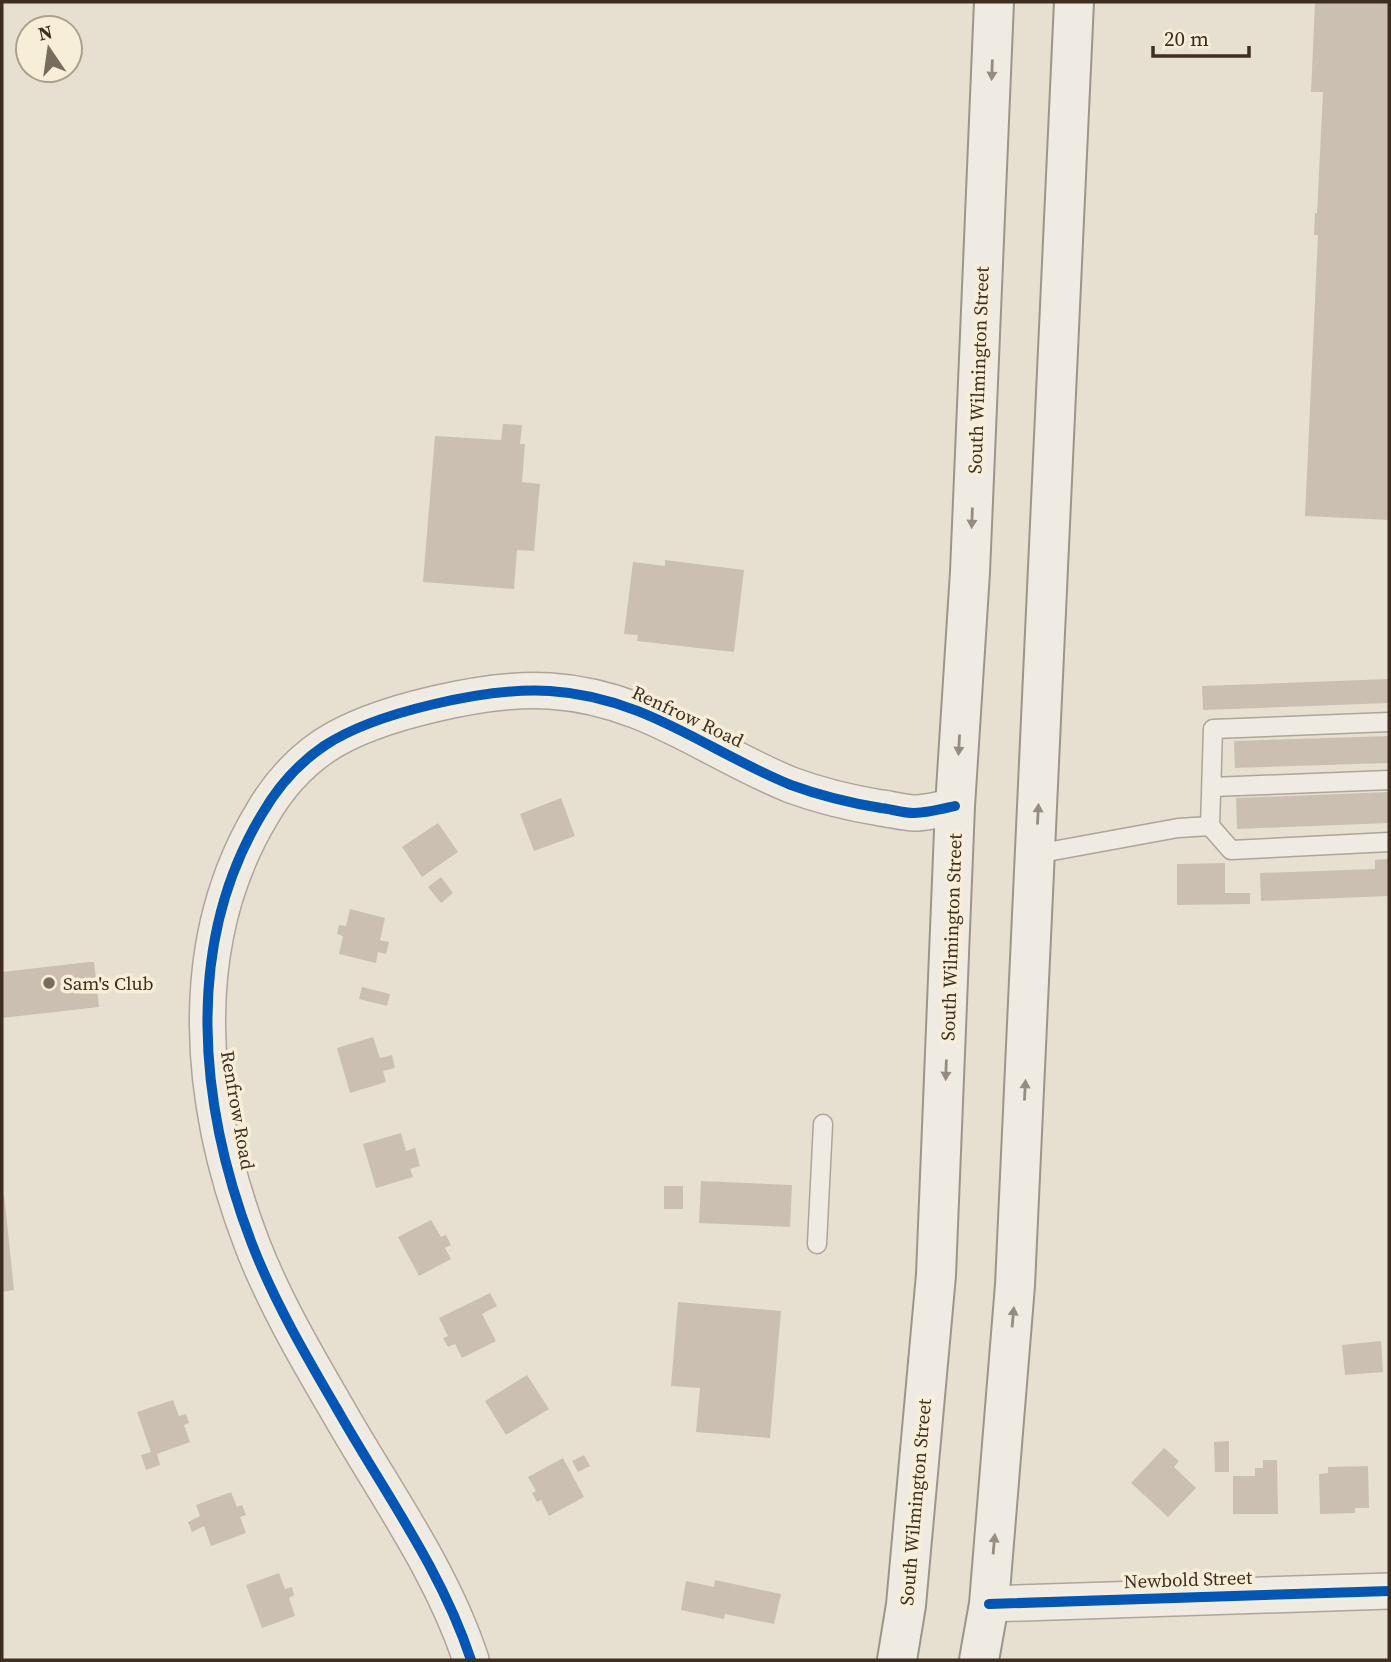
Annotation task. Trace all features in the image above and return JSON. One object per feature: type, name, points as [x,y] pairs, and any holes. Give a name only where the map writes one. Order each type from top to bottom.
[{"type":"main road","name":"South Wilmington Street","points":[[897,1660],[906,1605],[936,1275],[955,806],[970,572],[994,2]]},
{"type":"main road","points":[[979,1660],[989,1604],[1015,1285],[1074,2]]},
{"type":"street","name":"Renfrow Road","points":[[471,1660],[450,1604],[421,1547],[335,1407],[277,1300],[253,1246],[235,1193],[211,1082],[207,1018],[208,972],[218,920],[245,842],[277,792],[301,763],[327,744],[373,723],[421,708],[507,692],[584,694],[629,706],[789,784],[838,801],[916,813],[955,806]]},
{"type":"street","name":"Newbold Street","points":[[989,1604],[1389,1591]]},
{"type":"lane","points":[[1389,722],[1213,729],[1210,826],[1231,850],[1389,842]]},
{"type":"lane","points":[[1212,787],[1389,780]]},
{"type":"lane","points":[[1036,854],[1178,828],[1210,826]]},
{"type":"lane","points":[[817,1244],[822,1124]]},
{"type":"building","points":[[1315,2],[1389,2],[1389,520],[1305,516],[1318,235],[1314,235],[1323,92],[1311,92]]},
{"type":"building","points":[[503,424],[522,425],[520,444],[525,444],[522,482],[540,484],[534,551],[517,550],[514,589],[423,582],[435,436],[501,440]]},
{"type":"building","points":[[665,560],[744,570],[734,652],[637,641],[638,635],[624,634],[633,562],[665,566]]},
{"type":"building","points":[[1389,679],[1389,703],[1203,710],[1202,686]]},
{"type":"building","points":[[1389,736],[1389,763],[1235,768],[1234,741]]},
{"type":"building","points":[[1389,792],[1389,823],[1237,829],[1236,798]]},
{"type":"building","points":[[561,798],[575,836],[534,851],[520,814]]},
{"type":"building","points":[[438,823],[458,852],[422,877],[402,847]]},
{"type":"building","points":[[1389,859],[1389,896],[1261,901],[1260,873],[1375,869],[1375,860]]},
{"type":"building","points":[[1225,863],[1225,893],[1250,893],[1250,904],[1177,905],[1177,864]]},
{"type":"building","points":[[441,877],[453,893],[441,903],[428,887]]},
{"type":"building","points":[[350,909],[385,918],[380,940],[389,942],[386,954],[378,952],[376,963],[339,954],[343,936],[337,934],[339,925],[346,926]]},
{"type":"building","name":"Sam's Club","points":[[94,962],[99,1007],[2,1018],[2,972]]},
{"type":"building","points":[[362,987],[390,994],[387,1006],[359,999]]},
{"type":"building","points":[[373,1037],[380,1058],[392,1055],[395,1068],[383,1071],[386,1082],[350,1093],[337,1048]]},
{"type":"building","points":[[401,1133],[406,1151],[415,1148],[420,1166],[410,1169],[413,1177],[376,1188],[363,1144]]},
{"type":"building","points":[[701,1181],[792,1185],[790,1227],[699,1223]]},
{"type":"building","points":[[664,1186],[683,1186],[683,1209],[664,1209]]},
{"type":"building","points":[[4,1194],[14,1290],[2,1292],[2,1195]]},
{"type":"building","points":[[431,1220],[441,1237],[446,1235],[451,1245],[445,1248],[451,1259],[419,1276],[398,1237]]},
{"type":"building","points":[[490,1293],[497,1306],[482,1314],[496,1341],[462,1358],[455,1344],[448,1347],[443,1338],[448,1336],[439,1318]]},
{"type":"building","points":[[678,1302],[781,1311],[770,1438],[696,1432],[700,1388],[671,1386]]},
{"type":"building","points":[[1381,1341],[1383,1372],[1345,1375],[1342,1345]]},
{"type":"building","points":[[527,1375],[549,1409],[506,1435],[485,1401]]},
{"type":"building","points":[[173,1400],[179,1416],[186,1414],[189,1423],[184,1425],[190,1442],[157,1454],[160,1465],[146,1470],[141,1455],[151,1452],[137,1412]]},
{"type":"building","points":[[1229,1441],[1229,1472],[1215,1472],[1214,1442]]},
{"type":"building","points":[[1164,1448],[1179,1461],[1174,1467],[1196,1488],[1168,1517],[1131,1483]]},
{"type":"building","points":[[584,1455],[590,1466],[578,1472],[572,1461]]},
{"type":"building","points":[[563,1458],[584,1497],[549,1516],[541,1500],[537,1502],[532,1493],[536,1491],[528,1477]]},
{"type":"building","points":[[1263,1460],[1277,1460],[1278,1514],[1233,1514],[1233,1476],[1255,1476],[1255,1468],[1263,1468]]},
{"type":"building","points":[[1368,1466],[1369,1508],[1355,1508],[1355,1513],[1320,1514],[1319,1474],[1328,1473],[1328,1467]]},
{"type":"building","points":[[231,1492],[237,1507],[242,1505],[246,1515],[240,1517],[246,1533],[211,1546],[204,1526],[192,1532],[188,1522],[200,1516],[196,1505]]},
{"type":"building","points":[[279,1573],[285,1589],[292,1587],[294,1595],[289,1598],[295,1616],[262,1628],[246,1585]]},
{"type":"building","points":[[715,1580],[781,1594],[774,1624],[725,1614],[724,1619],[681,1610],[686,1581],[714,1587]]},
{"type":"cycle path","points":[[471,1660],[459,1626],[428,1562],[314,1369],[270,1286],[234,1191],[220,1137],[211,1082],[208,1026],[210,971],[220,917],[237,864],[262,814],[297,768],[324,746],[346,734],[372,722],[433,704],[525,691],[584,695],[616,703],[646,714],[791,785],[824,796],[910,813],[955,806]]},
{"type":"cycle path","points":[[989,1604],[1389,1591]]},
{"type":"place","name":"Sam's Club","points":[[49,983]]}]
